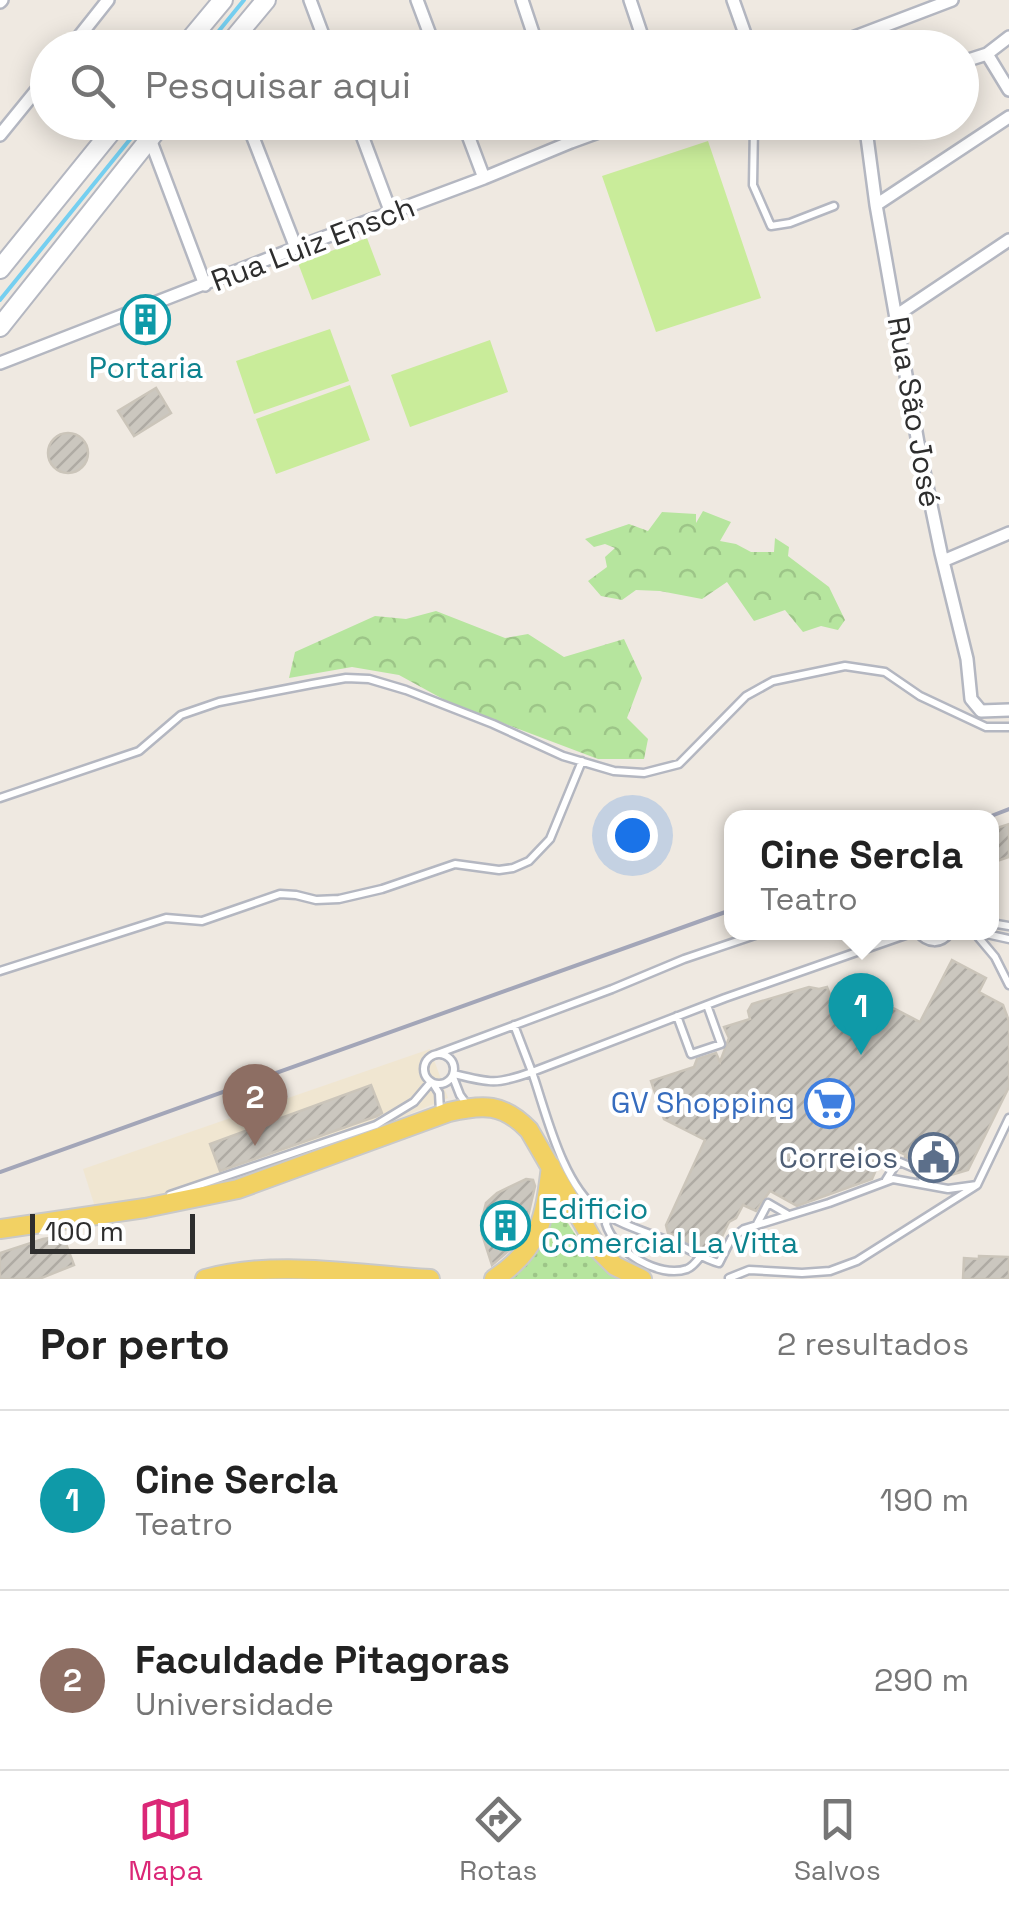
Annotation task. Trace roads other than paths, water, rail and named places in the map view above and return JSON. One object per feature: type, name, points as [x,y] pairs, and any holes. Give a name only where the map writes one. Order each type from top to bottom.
[{"type":"main road","points":[[198,30],[223,0]]},
{"type":"main road","points":[[241,30],[266,0]]},
{"type":"main road","points":[[0,269],[104,140]]},
{"type":"main road","points":[[0,327],[149,140]]},
{"type":"main road","points":[[0,1229],[144,1208],[238,1189],[440,1115],[469,1107],[498,1108],[518,1118],[529,1130],[598,1248],[615,1266],[642,1279]]},
{"type":"main road","points":[[494,1279],[520,1258],[536,1238],[546,1206],[551,1166]]},
{"type":"main road","points":[[212,1278],[243,1271],[288,1270],[328,1276],[430,1279]]},
{"type":"street","points":[[84,30],[108,0]]},
{"type":"street","points":[[310,0],[321,30]]},
{"type":"street","points":[[416,0],[427,30]]},
{"type":"street","points":[[522,0],[532,30]]},
{"type":"street","points":[[630,0],[640,30]]},
{"type":"street","points":[[732,0],[743,30]]},
{"type":"street","points":[[882,30],[952,0]]},
{"type":"street","points":[[979,57],[1009,37]]},
{"type":"street","points":[[987,54],[1009,90]]},
{"type":"street","points":[[0,135],[30,98]]},
{"type":"street","points":[[979,138],[1009,118]]},
{"type":"street","points":[[150,140],[205,285]]},
{"type":"street","points":[[254,140],[296,248]]},
{"type":"street","points":[[364,140],[392,213]]},
{"type":"street","points":[[470,140],[484,178]]},
{"type":"street","name":"Rua Luiz Ensch","points":[[0,363],[576,140]]},
{"type":"street","name":"Rua São José","points":[[867,140],[918,443],[967,659],[972,699],[981,711],[1009,710]]},
{"type":"street","points":[[876,205],[975,140]]},
{"type":"street","points":[[897,315],[1009,240]]},
{"type":"street","points":[[943,561],[1009,533]]},
{"type":"lane","points":[[754,140],[754,185],[771,226],[790,224],[834,206]]},
{"type":"lane","points":[[0,798],[139,751],[189,712],[219,702],[346,678],[368,678],[406,690],[563,756],[614,771],[644,773],[678,764],[746,696],[773,681],[844,666],[885,672],[920,696],[986,726],[1009,727]]},
{"type":"lane","points":[[0,972],[166,918],[202,921],[280,894],[339,899],[455,864],[499,870],[514,868],[529,861],[550,839],[582,762]]},
{"type":"lane","points":[[440,1115],[438,1094],[426,1077],[424,1067],[428,1058],[740,940]]},
{"type":"lane","points":[[453,1075],[500,1082],[892,940]]},
{"type":"lane","points":[[981,940],[1009,985]]},
{"type":"lane","points":[[677,1016],[691,1054],[721,1044],[707,1005]]},
{"type":"lane","points":[[514,1025],[570,1176],[589,1202],[609,1216],[719,1263],[730,1278],[748,1270],[802,1274],[830,1271],[858,1261],[977,1185],[1009,1118]]},
{"type":"lane","points":[[432,1083],[444,1084],[455,1069],[451,1060],[437,1054]]},
{"type":"lane","points":[[453,1075],[469,1107]]},
{"type":"lane","points":[[144,1208],[190,1187],[376,1126],[414,1102],[432,1083]]},
{"type":"lane","points":[[886,1182],[900,1162],[921,1171],[923,1184]]},
{"type":"lane","points":[[719,1263],[735,1234],[893,1179],[948,1189],[977,1185]]},
{"type":"lane","points":[[757,1224],[768,1203],[788,1215]]},
{"type":"lane","points":[[609,1216],[606,1226],[611,1236],[640,1263],[659,1270],[684,1270],[700,1258]]},
{"type":"waterway","points":[[220,30],[244,0]]},
{"type":"waterway","points":[[0,300],[129,140]]},
{"type":"railway","points":[[999,813],[1009,809]]},
{"type":"railway","points":[[0,1172],[724,913]]},
{"type":"place","name":"Portaria","points":[[146,319]]},
{"type":"place","name":"Cine Sercla","points":[[861,1055]]},
{"type":"place","name":"GV Shopping","points":[[830,1103]]},
{"type":"place","name":"Faculdade Pitagoras","points":[[255,1146]]},
{"type":"place","name":"Correios","points":[[933,1158]]},
{"type":"place","name":"Edificio Comercial La Vitta","points":[[506,1226]]}]
